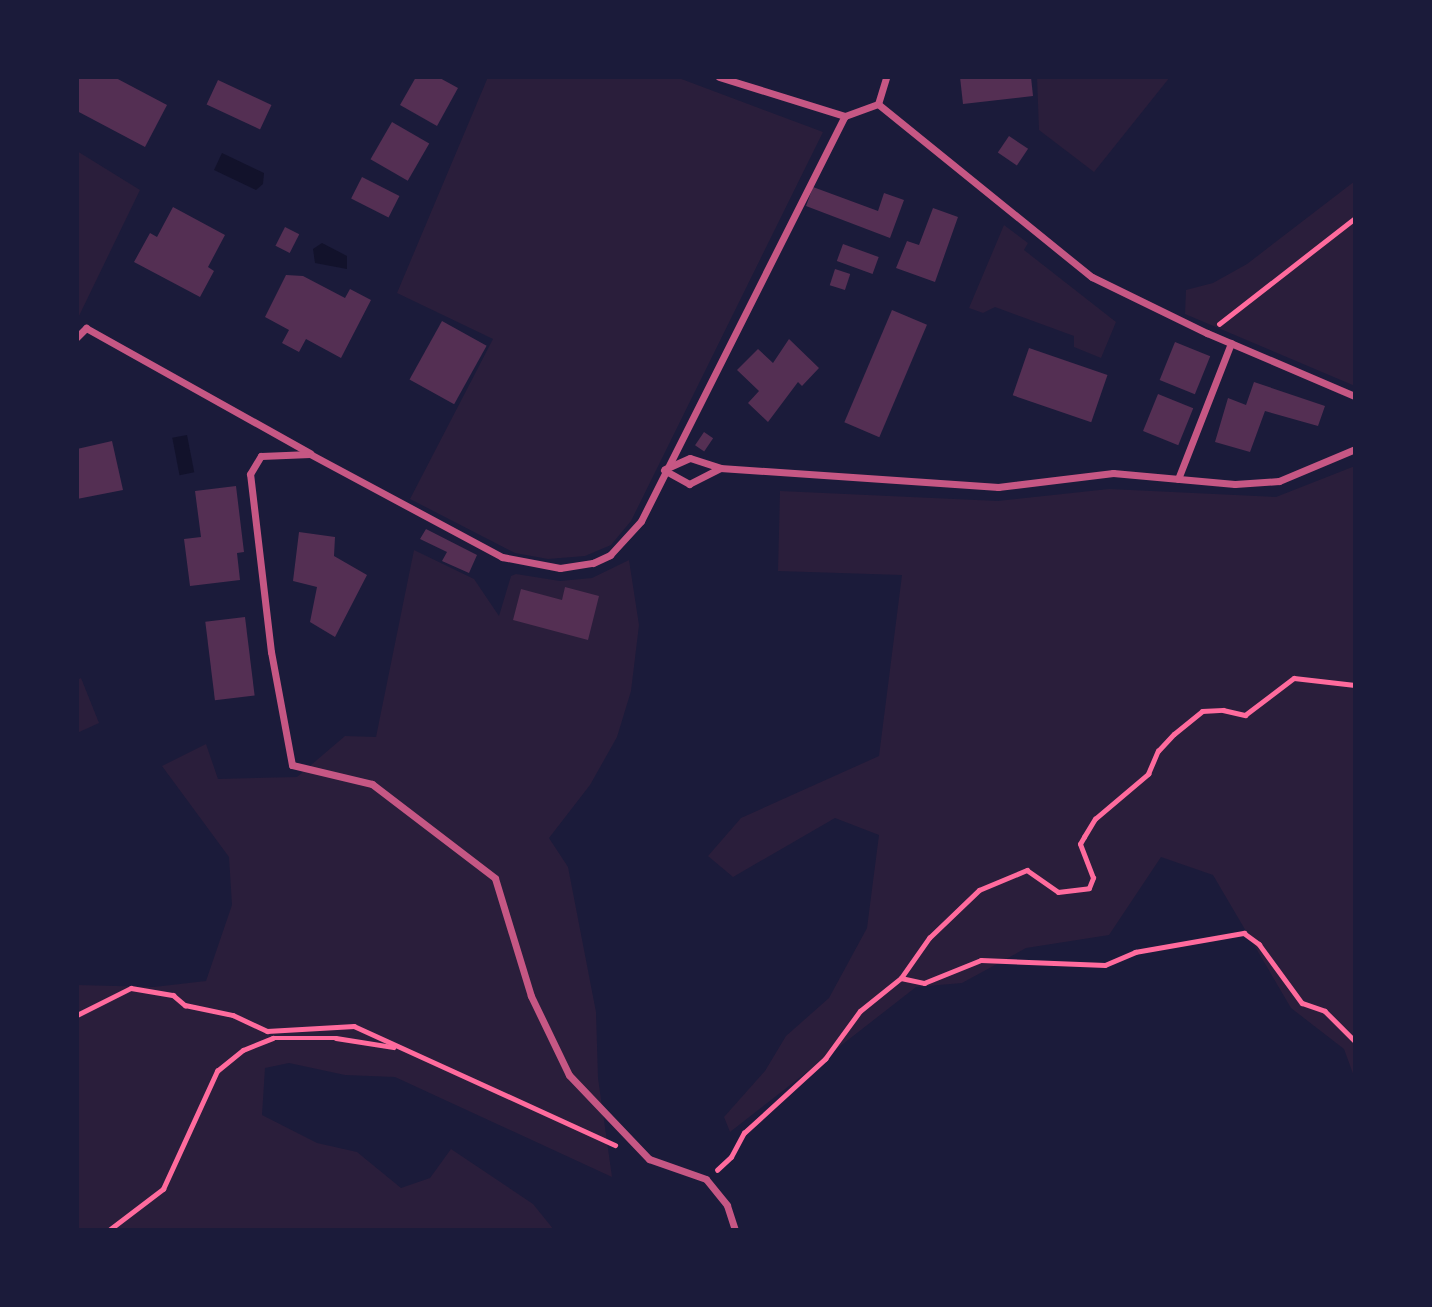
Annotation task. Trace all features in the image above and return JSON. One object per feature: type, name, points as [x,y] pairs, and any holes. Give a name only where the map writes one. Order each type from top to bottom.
[{"type":"street","points":[[719,77],[845,116],[878,104]]},
{"type":"street","points":[[878,104],[887,77]]},
{"type":"street","points":[[878,104],[1092,277],[1231,344],[1355,396]]},
{"type":"street","points":[[77,337],[86,327],[310,454],[502,556],[544,568],[575,567],[610,555],[641,521],[664,470],[845,116]]},
{"type":"street","points":[[1178,479],[1231,344]]},
{"type":"street","points":[[664,470],[690,458],[720,468],[998,487],[1113,473],[1235,484],[1279,481],[1355,449]]},
{"type":"street","points":[[310,454],[261,456],[250,474],[271,652],[292,765],[372,784],[495,878],[531,996],[569,1075],[649,1159],[706,1180],[727,1205],[735,1230]]},
{"type":"street","points":[[664,470],[689,484],[720,468]]},
{"type":"path","points":[[1207,333],[1355,218]]},
{"type":"path","points":[[706,1180],[731,1157],[744,1133],[769,1106],[825,1059],[860,1011],[901,978],[929,939],[979,890],[1027,870],[1058,892],[1089,888],[1093,878],[1080,845],[1084,836],[1095,819],[1148,774],[1158,751],[1174,734],[1202,711],[1223,710],[1245,715],[1294,678],[1355,685]]},
{"type":"path","points":[[901,978],[924,983],[981,960],[1069,960],[1105,965],[1135,951],[1244,933],[1259,944],[1302,1003],[1325,1011],[1355,1041]]},
{"type":"path","points":[[77,1015],[131,988],[173,995],[185,1005],[233,1016],[267,1031],[342,1024],[370,1032],[397,1048],[484,1082],[576,1130],[649,1159]]},
{"type":"path","points":[[109,1230],[163,1189],[217,1071],[243,1050],[273,1038],[336,1038],[397,1048]]},
{"type":"shaded area","points":[[488,77],[676,77],[823,132],[631,521],[611,545],[585,556],[548,559],[515,553],[410,499],[493,339],[397,293]]},
{"type":"shaded area","points":[[1037,77],[1170,77],[1094,172],[1039,130]]},
{"type":"shaded area","points":[[77,151],[140,190],[77,320]]},
{"type":"shaded area","points":[[222,153],[264,173],[263,184],[256,190],[214,170]]},
{"type":"shaded area","points":[[1355,181],[1355,386],[1185,314],[1186,290],[1213,283],[1247,264]]},
{"type":"shaded area","points":[[1004,225],[1028,243],[1024,250],[1116,322],[1101,358],[1074,347],[1074,336],[995,307],[983,313],[969,308]]},
{"type":"shaded area","points":[[322,243],[347,256],[347,269],[315,263],[313,249]]},
{"type":"shaded area","points":[[187,435],[194,472],[180,475],[172,438]]},
{"type":"shaded area","points":[[1355,466],[1355,1079],[1344,1049],[1291,1008],[1213,875],[1161,857],[1109,935],[1026,948],[962,983],[916,987],[730,1132],[724,1117],[765,1071],[786,1036],[829,998],[867,928],[879,835],[835,818],[733,877],[708,856],[741,818],[879,756],[902,575],[778,571],[780,491],[998,501],[1109,489],[1276,497]]},
{"type":"shaded area","points":[[414,550],[474,579],[499,616],[511,576],[516,574],[560,581],[592,578],[629,560],[639,625],[631,691],[617,737],[590,785],[549,838],[568,867],[596,1012],[598,1078],[612,1177],[395,1077],[345,1075],[289,1063],[265,1068],[262,1115],[317,1143],[357,1152],[401,1188],[430,1178],[451,1149],[533,1204],[554,1230],[77,1230],[77,985],[154,987],[206,981],[232,905],[229,857],[162,766],[206,744],[218,779],[297,777],[345,736],[376,737]]},
{"type":"shaded area","points":[[81,678],[99,723],[77,733],[77,680]]},
{"type":"building","points":[[77,77],[114,77],[167,105],[145,147],[77,111]]},
{"type":"building","points":[[416,77],[438,77],[458,88],[437,126],[400,105]]},
{"type":"building","points":[[960,77],[1031,77],[1033,96],[963,104]]},
{"type":"building","points":[[218,80],[271,105],[260,129],[207,104]]},
{"type":"building","points":[[392,122],[429,144],[408,181],[370,159]]},
{"type":"building","points":[[1009,136],[1028,149],[1017,165],[998,153]]},
{"type":"building","points":[[362,177],[399,196],[389,217],[351,198]]},
{"type":"building","points":[[813,187],[878,211],[884,193],[904,200],[890,238],[806,206]]},
{"type":"building","points":[[173,207],[225,235],[208,267],[214,271],[200,297],[134,262],[150,233],[157,237]]},
{"type":"building","points":[[933,208],[958,217],[935,282],[896,268],[907,241],[919,245]]},
{"type":"building","points":[[285,227],[299,234],[290,253],[275,246]]},
{"type":"building","points":[[843,244],[879,257],[873,274],[837,261]]},
{"type":"building","points":[[835,269],[850,274],[845,290],[830,285]]},
{"type":"building","points":[[286,275],[303,276],[345,298],[350,289],[371,300],[341,358],[306,339],[299,352],[282,343],[289,330],[265,317]]},
{"type":"building","points":[[892,310],[927,325],[879,437],[844,422]]},
{"type":"building","points":[[442,321],[487,346],[454,404],[410,380]]},
{"type":"building","points":[[789,339],[819,368],[802,386],[798,382],[768,422],[748,403],[759,391],[737,370],[758,349],[773,363]]},
{"type":"building","points":[[1175,342],[1210,356],[1195,394],[1160,380]]},
{"type":"building","points":[[1029,348],[1107,375],[1091,422],[1013,395]]},
{"type":"building","points":[[1254,382],[1325,406],[1318,426],[1265,411],[1250,452],[1215,442],[1228,398],[1246,405]]},
{"type":"building","points":[[1158,394],[1193,408],[1178,445],[1143,431]]},
{"type":"building","points":[[704,432],[713,438],[704,451],[695,445]]},
{"type":"building","points":[[112,441],[123,490],[77,499],[77,449]]},
{"type":"building","points":[[236,486],[244,552],[237,553],[240,580],[190,586],[184,539],[201,537],[195,491]]},
{"type":"building","points":[[426,529],[477,555],[469,573],[442,561],[447,552],[420,539]]},
{"type":"building","points":[[299,532],[335,537],[334,556],[367,575],[335,637],[310,622],[317,587],[293,581]]},
{"type":"building","points":[[565,587],[599,596],[588,640],[513,620],[521,589],[562,600]]},
{"type":"building","points":[[245,617],[255,695],[215,700],[205,622]]}]
